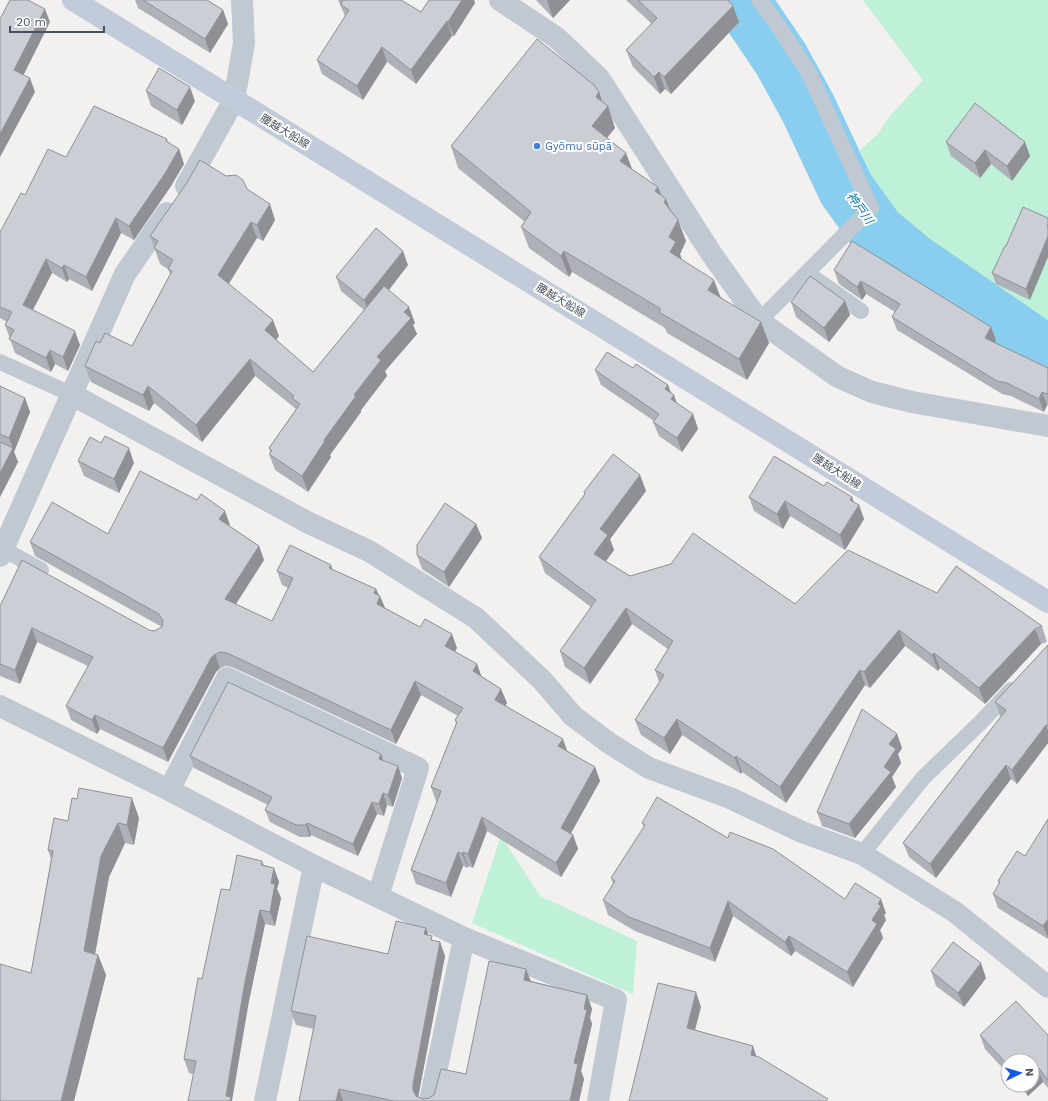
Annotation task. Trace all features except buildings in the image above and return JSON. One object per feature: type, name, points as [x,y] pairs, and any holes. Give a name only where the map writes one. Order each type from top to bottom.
[{"type":"main road","name":"腰越大船線","points":[[73,0],[584,314],[1048,602]]},
{"type":"street","points":[[1,552],[125,274],[182,192],[234,100],[244,43],[242,0]]},
{"type":"street","points":[[500,0],[557,38],[599,78],[711,252],[759,321],[838,377],[872,392],[912,402],[1048,426]]},
{"type":"street","points":[[71,394],[309,523],[369,550],[476,618],[542,680],[573,716],[609,743],[649,768],[730,798],[802,832],[862,854],[955,912],[1048,987]]},
{"type":"street","points":[[169,790],[227,678],[418,768],[378,896]]},
{"type":"street","points":[[0,706],[169,790],[314,866],[464,938],[616,1000],[598,1101]]},
{"type":"street","points":[[265,1101],[314,866]]},
{"type":"street","points":[[430,1101],[464,938]]},
{"type":"lane","points":[[759,0],[810,73],[871,208],[759,321]]},
{"type":"lane","points":[[807,273],[861,311]]},
{"type":"lane","points":[[0,362],[71,394]]},
{"type":"lane","points":[[1,552],[57,579]]},
{"type":"lane","points":[[862,854],[923,778],[981,722],[1022,678]]},
{"type":"green space","points":[[863,0],[1048,0],[1048,337],[970,268],[889,209],[869,175],[860,150],[877,135],[890,116],[923,80]]},
{"type":"green space","points":[[501,836],[540,896],[637,941],[633,994],[472,923]]},
{"type":"waterway","name":"神戸川","points":[[741,0],[781,59],[808,108],[846,189],[877,232],[912,261],[1048,355]]},
{"type":"place","name":"Gyōmu sūpā","points":[[537,146]]}]
